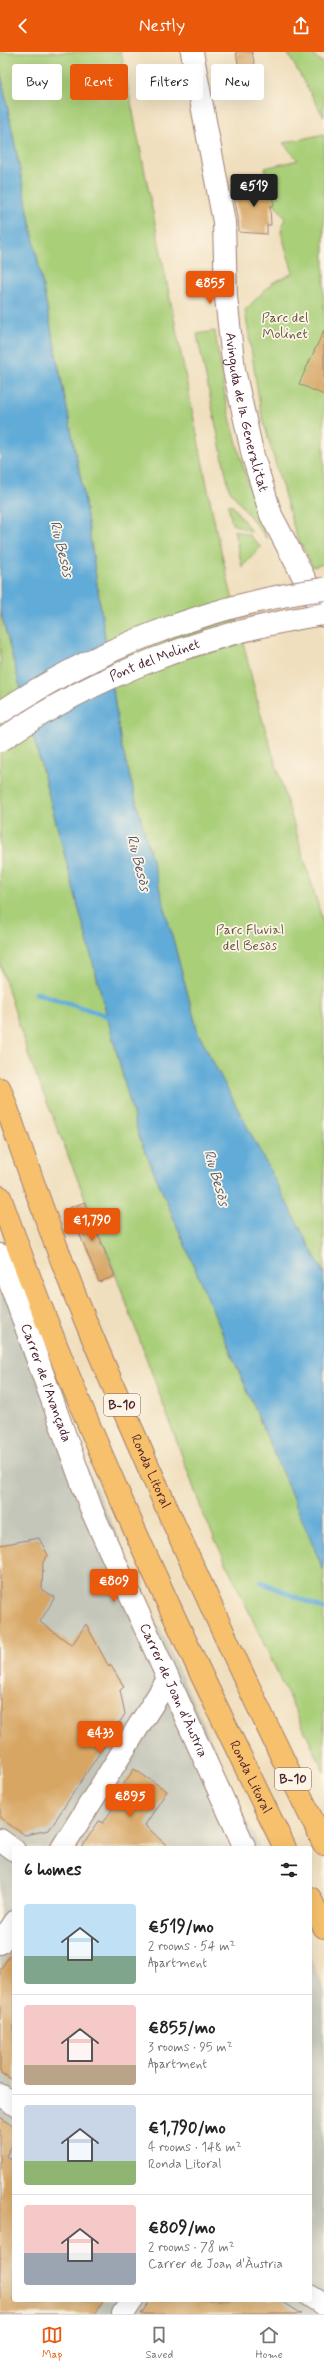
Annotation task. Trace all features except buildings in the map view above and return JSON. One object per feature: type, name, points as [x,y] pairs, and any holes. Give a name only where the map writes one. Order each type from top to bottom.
[{"type":"highway","name":"Ronda Litoral","points":[[0,1089],[85,1320],[172,1523],[249,1690],[324,1844]]},
{"type":"highway","name":"Ronda Litoral","points":[[0,1197],[40,1305],[91,1428],[215,1704],[284,1846]]},
{"type":"highway","points":[[312,1902],[324,1927]]},
{"type":"street","name":"Avinguda de la Generalitat","points":[[192,52],[224,222],[226,297],[234,370],[253,456],[270,515],[324,615]]},
{"type":"street","name":"Pont del Molinet","points":[[0,713],[73,670],[142,639],[195,620],[261,600],[324,589]]},
{"type":"street","name":"Pont del Molinet","points":[[0,741],[24,724],[80,693],[150,660],[212,639],[286,620],[324,615]]},
{"type":"street","name":"Carrer de l'Avançada","points":[[0,1255],[92,1511]]},
{"type":"street","name":"Carrer de Joan d'Àustria","points":[[92,1511],[167,1681],[244,1846]]},
{"type":"street","points":[[63,1846],[167,1681]]},
{"type":"street","points":[[0,1840],[12,1849]]},
{"type":"street","points":[[0,1943],[12,1925]]},
{"type":"street","points":[[0,2095],[12,2103]]},
{"type":"street","points":[[312,2297],[324,2304]]},
{"type":"street","points":[[122,2314],[131,2302]]},
{"type":"shaded area","points":[[0,1262],[21,1323],[259,1846],[12,1846],[12,2302],[312,2302],[312,1961],[324,1987],[324,2314],[0,2314]]},
{"type":"green space","name":"Parc Fluvial del Besòs","points":[[0,52],[121,52],[123,64],[70,64],[70,100],[128,100],[128,87],[216,530],[259,708],[324,925],[324,1274],[198,1033],[121,744],[83,490],[0,69]]},
{"type":"green space","points":[[287,52],[310,52],[324,64],[324,117]]},
{"type":"green space","name":"Parc del Molinet","points":[[324,134],[324,564],[313,567],[296,535],[261,413],[245,310],[272,283],[293,273],[281,232],[285,217],[273,202],[265,168],[298,160],[283,143]]},
{"type":"green space","points":[[215,331],[226,402],[246,477],[267,539],[229,489],[197,334]]},
{"type":"green space","points":[[231,504],[252,532],[232,524],[228,505]]},
{"type":"green space","points":[[234,530],[249,535],[261,547],[242,567]]},
{"type":"green space","points":[[0,610],[139,1137],[324,1571],[324,1772],[204,1516],[121,1289],[29,1057],[0,964]]},
{"type":"water","name":"Riu Besòs","points":[[0,69],[83,490],[121,744],[198,1033],[324,1274],[324,1571],[139,1137],[0,610]]},
{"type":"waterway","points":[[36,993],[113,1018]]},
{"type":"waterway","points":[[261,1582],[324,1609]]}]
